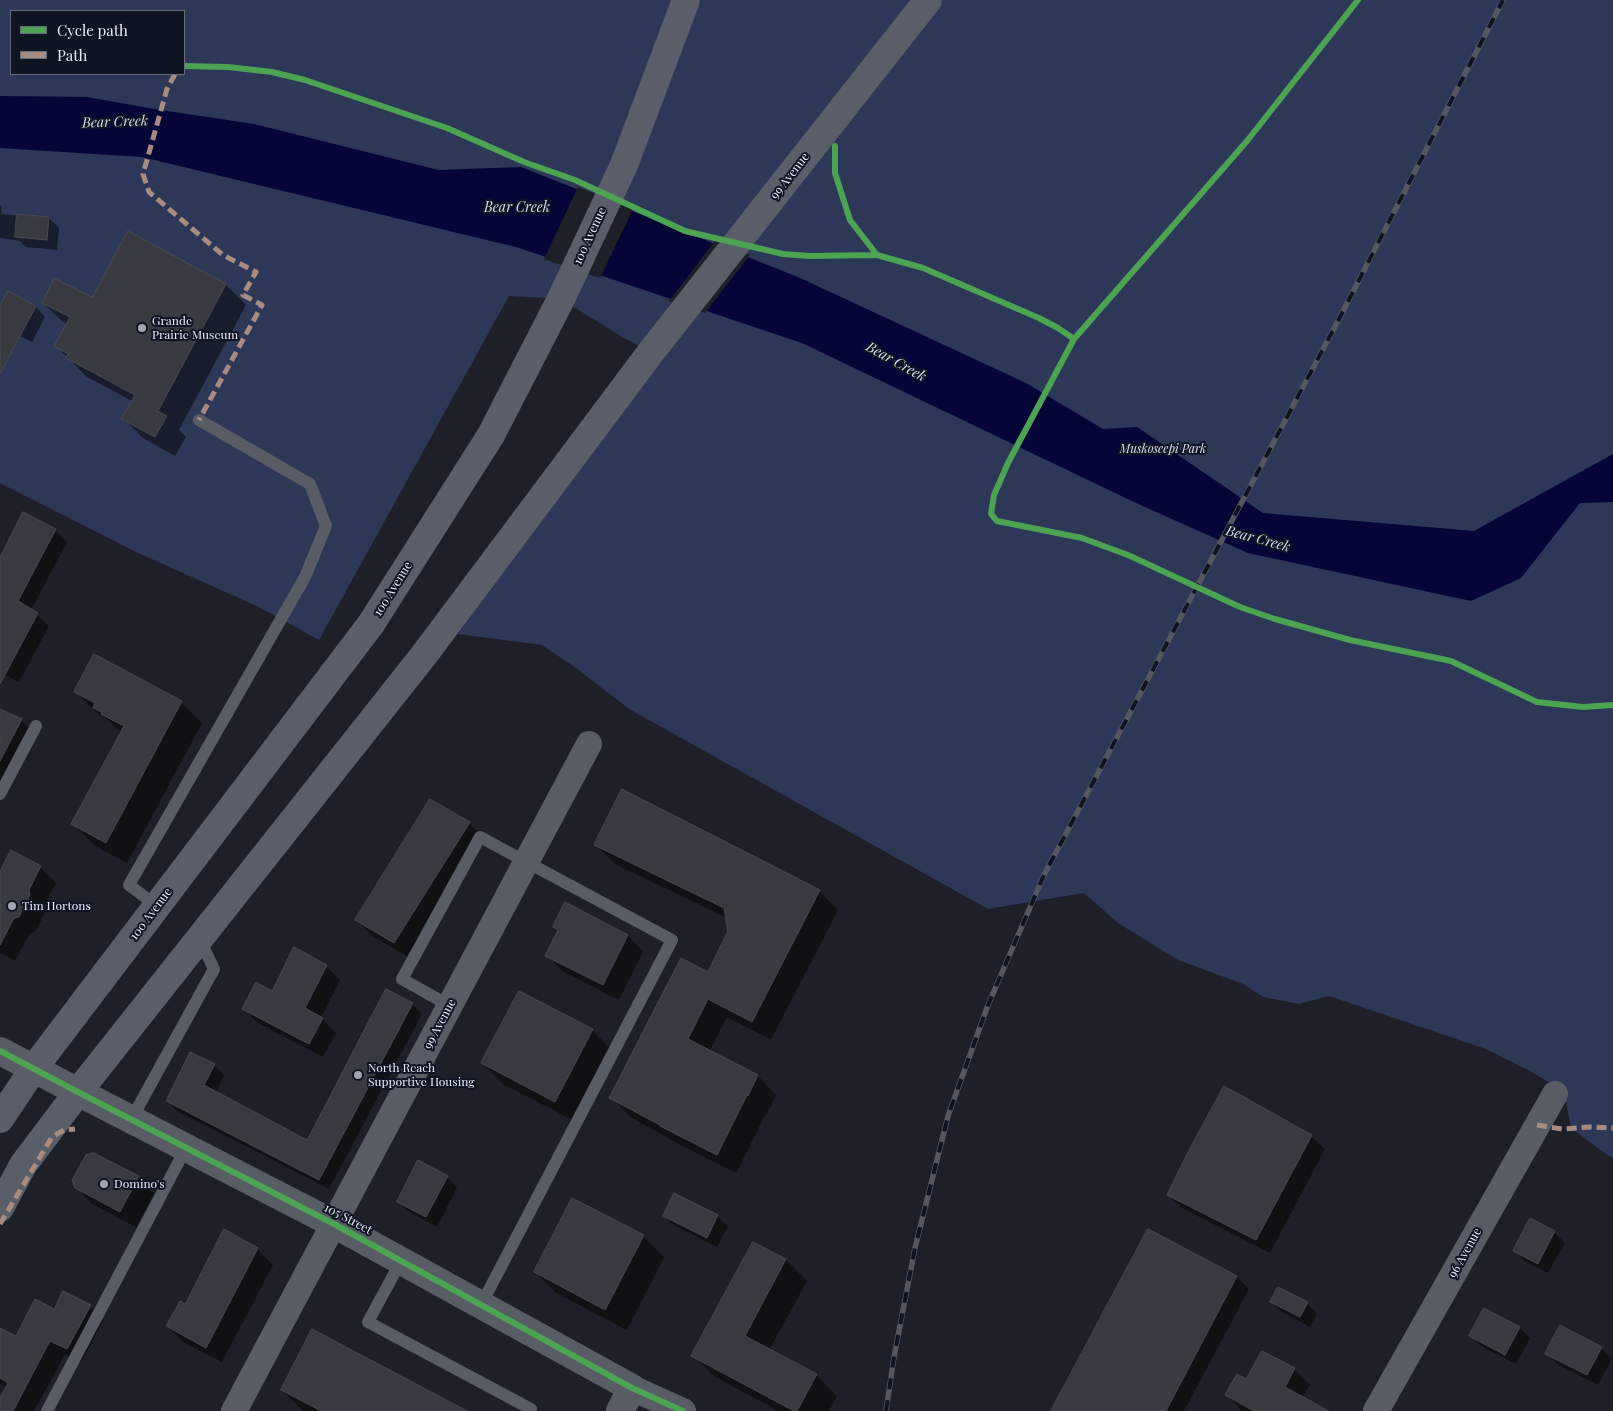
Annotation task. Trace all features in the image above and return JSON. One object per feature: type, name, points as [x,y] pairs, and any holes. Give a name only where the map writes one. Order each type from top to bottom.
[{"type":"main road","name":"100 Avenue","points":[[0,1119],[34,1068],[371,624],[491,435],[561,299],[624,165],[686,0]]},
{"type":"main road","name":"99 Avenue","points":[[199,938],[424,655],[651,352],[928,0]]},
{"type":"main road","points":[[0,1208],[23,1165],[199,938]]},
{"type":"street","name":"99 Avenue","points":[[234,1411],[589,744]]},
{"type":"street","name":"105 Street","points":[[0,1051],[334,1224],[481,1305],[626,1400],[683,1411]]},
{"type":"street","name":"96 Avenue","points":[[1376,1411],[1555,1094]]},
{"type":"lane","points":[[157,906],[129,885],[305,577],[326,526],[310,484],[199,420]]},
{"type":"lane","points":[[0,794],[36,726]]},
{"type":"lane","points":[[450,1006],[402,979],[480,837],[672,940],[481,1305]]},
{"type":"lane","points":[[131,1120],[214,969],[199,938]]},
{"type":"lane","points":[[48,1411],[186,1148]]},
{"type":"lane","points":[[401,1261],[368,1322],[530,1409],[529,1411]]},
{"type":"green space","name":"Muskoseepi Park","points":[[0,0],[1613,0],[1613,1159],[1571,1128],[1564,1091],[1486,1049],[1329,996],[1299,1004],[1263,997],[1243,984],[1178,960],[1118,923],[1084,893],[988,909],[629,709],[576,668],[542,645],[458,634],[651,352],[622,337],[561,299],[509,296],[319,640],[261,608],[136,552],[0,483]]},
{"type":"water","name":"Bear Creek","points":[[0,96],[87,97],[254,124],[439,170],[521,167],[798,277],[1026,383],[1103,429],[1137,427],[1263,513],[1474,531],[1613,454],[1613,502],[1580,503],[1521,578],[1471,601],[1248,553],[1136,503],[802,343],[516,247],[142,157],[0,148]]},
{"type":"pier","points":[[578,187],[633,209],[600,278],[544,259]]},
{"type":"pier","points":[[715,241],[750,255],[705,313],[669,301]]},
{"type":"building","points":[[17,214],[49,217],[47,240],[15,237]]},
{"type":"building","name":"Grande Prairie Museum","points":[[128,231],[226,284],[158,411],[167,416],[155,437],[121,419],[135,395],[66,358],[68,354],[54,346],[70,317],[42,303],[54,278],[92,297]]},
{"type":"building","points":[[8,291],[36,306],[0,374],[0,306]]},
{"type":"building","points":[[23,512],[56,529],[18,601],[38,613],[0,684],[0,558]]},
{"type":"building","points":[[94,654],[182,701],[106,843],[71,824],[124,726],[101,714],[102,712],[93,708],[95,703],[74,692]]},
{"type":"building","points":[[0,709],[22,719],[0,761]]},
{"type":"building","points":[[622,789],[820,890],[752,1022],[708,999],[688,1039],[758,1075],[717,1155],[609,1098],[681,958],[708,972],[728,931],[724,908],[594,845]]},
{"type":"building","points":[[430,799],[470,822],[394,943],[355,920]]},
{"type":"building","name":"Tim Hortons","points":[[11,850],[41,866],[29,890],[30,895],[19,917],[14,918],[0,945],[0,872]]},
{"type":"building","points":[[565,902],[628,935],[603,985],[545,956],[558,930],[553,927]]},
{"type":"building","points":[[294,947],[327,965],[305,1008],[323,1018],[309,1044],[242,1009],[256,982],[272,991]]},
{"type":"building","name":"North Reach Supportive Housing","points":[[386,989],[413,1003],[319,1180],[166,1101],[190,1052],[215,1064],[204,1085],[307,1140]]},
{"type":"building","points":[[519,991],[593,1029],[555,1102],[481,1063]]},
{"type":"building","points":[[1224,1086],[1312,1135],[1256,1240],[1167,1195]]},
{"type":"building","name":"Domino's","points":[[94,1153],[139,1176],[120,1212],[75,1188],[72,1180],[86,1155]]},
{"type":"building","points":[[418,1160],[448,1176],[426,1217],[397,1202]]},
{"type":"building","points":[[674,1193],[718,1215],[707,1238],[663,1216]]},
{"type":"building","points":[[572,1198],[644,1235],[605,1310],[534,1272]]},
{"type":"building","points":[[1530,1218],[1555,1231],[1538,1264],[1513,1251]]},
{"type":"building","points":[[224,1229],[258,1248],[206,1348],[166,1326],[180,1301],[185,1304]]},
{"type":"building","points":[[1148,1229],[1237,1276],[1166,1411],[1051,1411]]},
{"type":"building","points":[[753,1242],[786,1259],[745,1336],[817,1374],[797,1411],[691,1356]]},
{"type":"building","points":[[1278,1287],[1308,1302],[1300,1317],[1270,1302]]},
{"type":"building","points":[[63,1291],[91,1305],[67,1349],[50,1341],[13,1411],[0,1411],[0,1398],[8,1383],[0,1378],[0,1328],[16,1336],[35,1299],[54,1309]]},
{"type":"building","points":[[1484,1308],[1520,1327],[1505,1355],[1469,1336]]},
{"type":"building","points":[[1560,1325],[1602,1347],[1587,1375],[1545,1354]]},
{"type":"building","points":[[312,1329],[467,1411],[321,1411],[281,1390]]},
{"type":"building","points":[[1262,1351],[1295,1368],[1285,1387],[1329,1411],[1254,1411],[1225,1395],[1237,1374],[1246,1379]]},
{"type":"railway","points":[[886,1411],[894,1357],[915,1248],[948,1116],[988,1005],[1044,875],[1339,319],[1503,0]]},
{"type":"marked path","points":[[174,75],[167,89],[143,174],[149,192],[223,255],[256,272],[243,295],[262,305],[199,420]]},
{"type":"marked path","points":[[1537,1125],[1562,1129],[1613,1128]]},
{"type":"marked path","points":[[0,1224],[52,1137],[64,1130],[75,1129]]},
{"type":"cycle path","points":[[1074,339],[1247,141],[1358,0]]},
{"type":"cycle path","points":[[185,66],[228,67],[272,72],[305,80],[447,128],[524,162],[575,180],[685,231],[783,254],[809,256],[877,255],[923,268],[1039,318],[1074,339],[1008,463],[994,495],[991,514],[997,521],[1082,538],[1128,555],[1240,607],[1275,619],[1350,640],[1451,661],[1537,702],[1583,707],[1613,705]]},
{"type":"cycle path","points":[[835,146],[835,173],[850,220],[877,255]]},
{"type":"cycle path","points":[[0,1051],[334,1224],[632,1388],[683,1411]]},
{"type":"place","name":"Grande Prairie Museum","points":[[142,328]]},
{"type":"place","name":"Tim Hortons","points":[[12,906]]},
{"type":"place","name":"North Reach Supportive Housing","points":[[358,1075]]},
{"type":"place","name":"Domino's","points":[[104,1184]]}]
